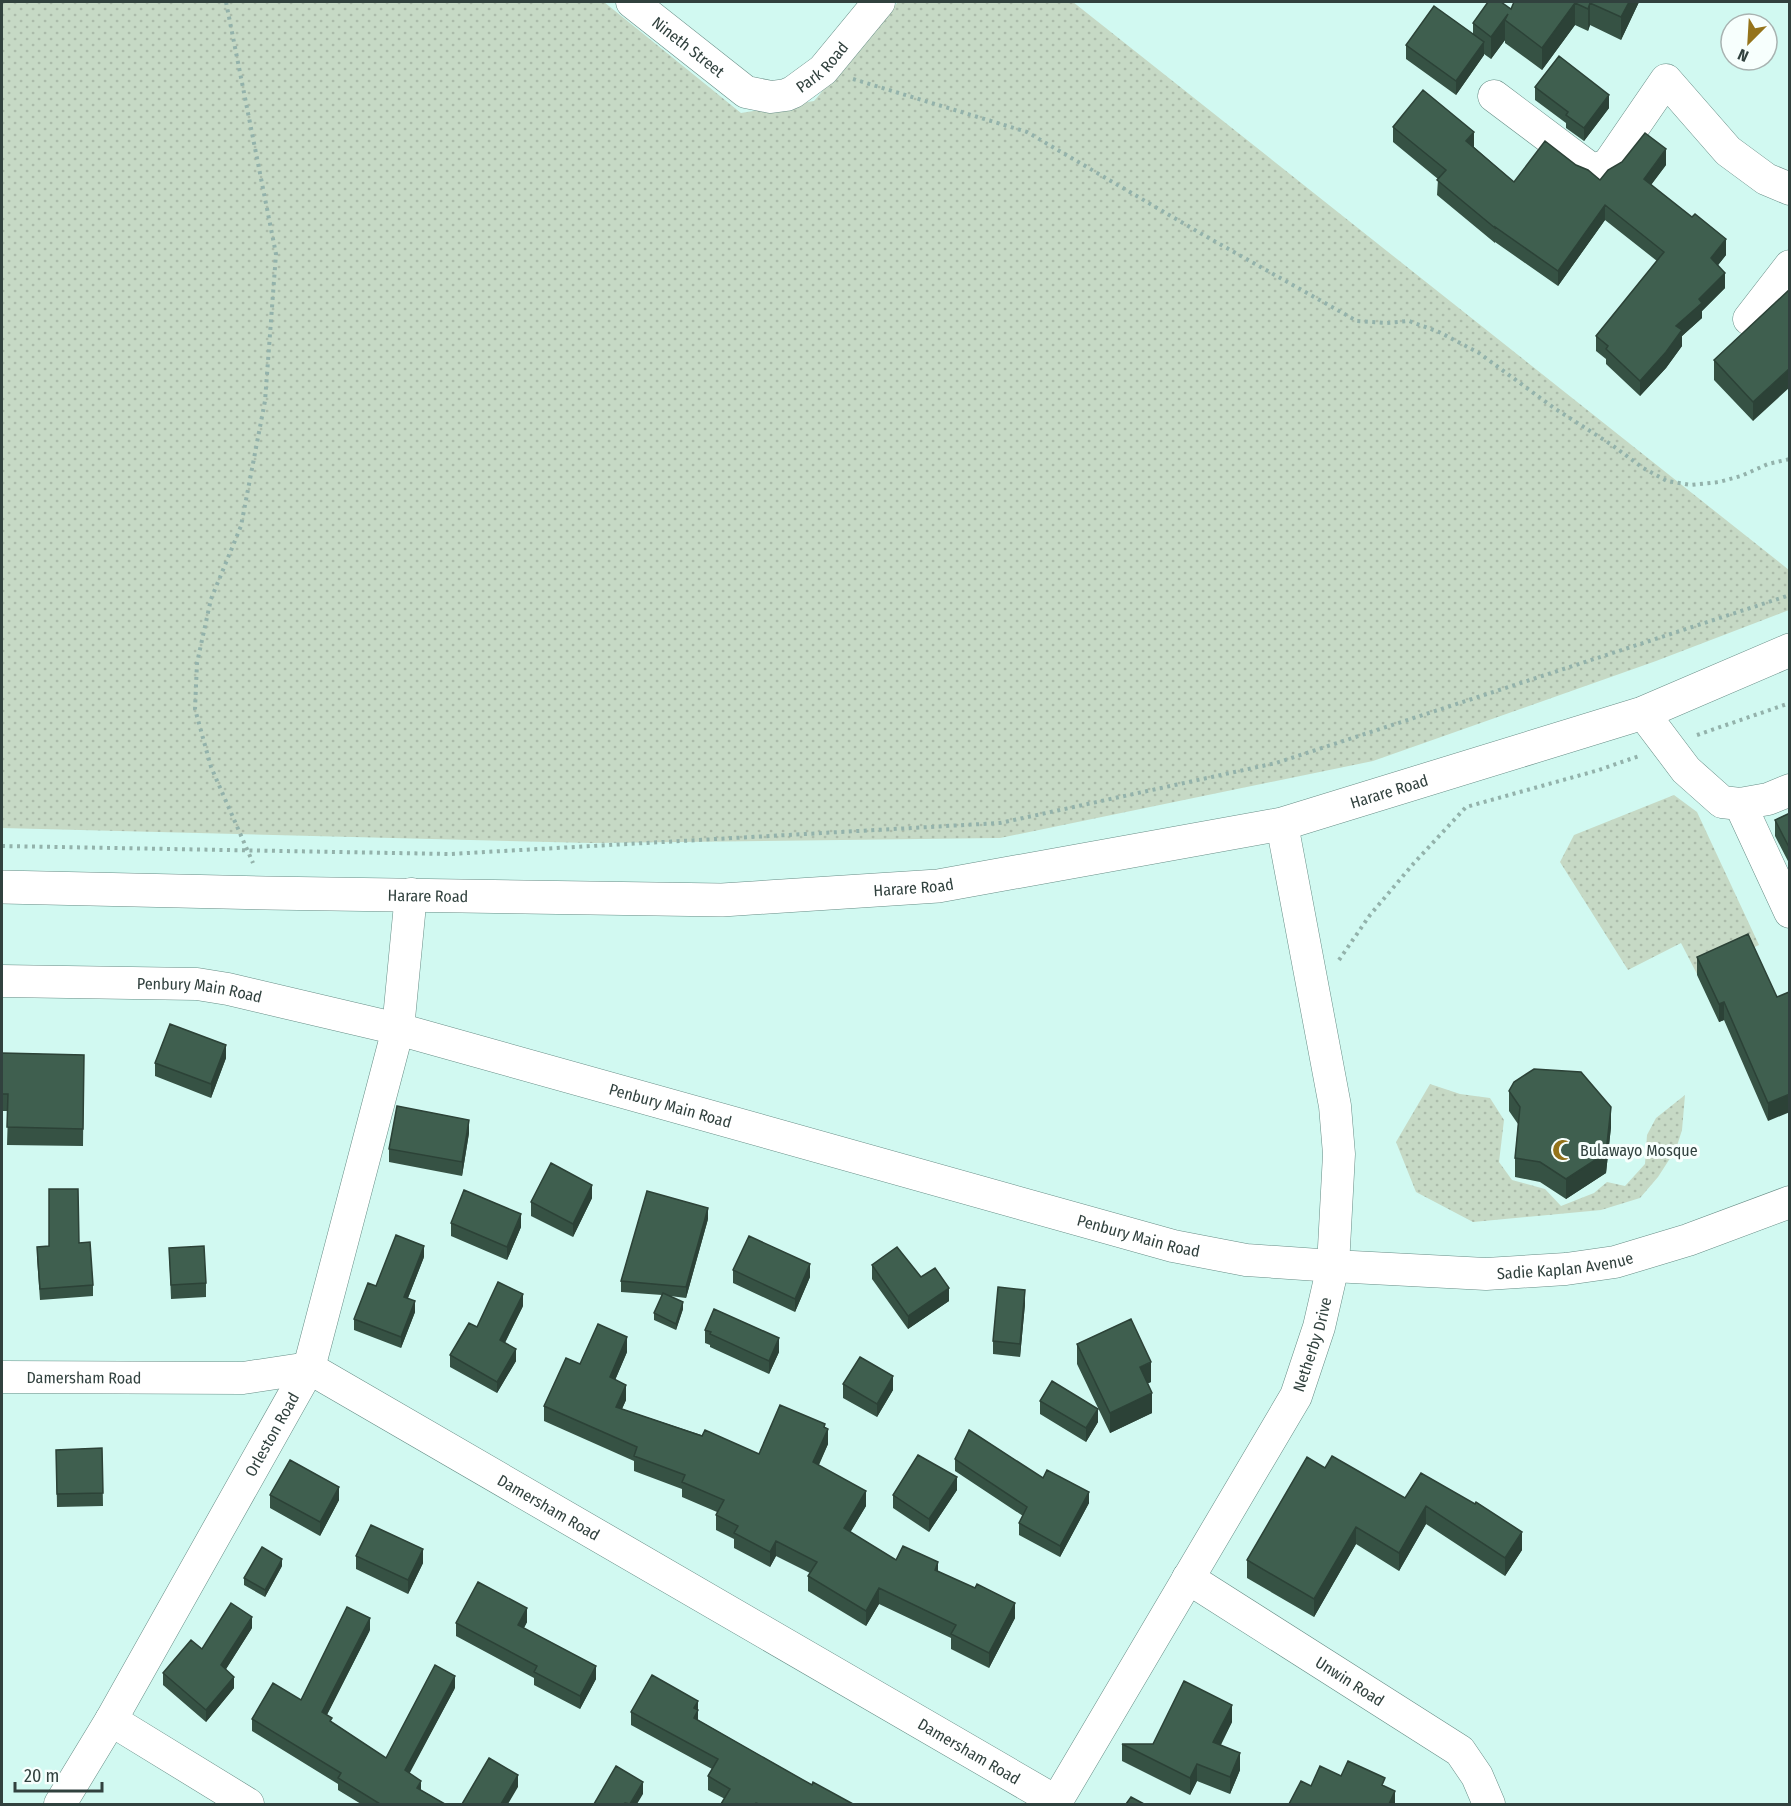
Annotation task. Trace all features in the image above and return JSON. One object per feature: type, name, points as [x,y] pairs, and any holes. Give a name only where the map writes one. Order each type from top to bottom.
[{"type":"highway","name":"Harare Road","points":[[2,887],[722,900],[938,886],[1282,824],[1643,712],[1790,650]]},
{"type":"street","name":"Nineth Street","points":[[632,2],[746,92]]},
{"type":"street","name":"Park Road","points":[[746,92],[771,97],[793,92],[823,69],[879,2]]},
{"type":"street","points":[[1494,96],[1587,166],[1598,170],[1610,163],[1666,80],[1728,151],[1766,179],[1790,189]]},
{"type":"street","points":[[1749,320],[1790,266]]},
{"type":"street","points":[[1643,712],[1686,770],[1722,802],[1740,804],[1768,799],[1790,790]]},
{"type":"street","points":[[1740,804],[1790,912]]},
{"type":"street","name":"Netherby Drive","points":[[1056,1803],[1296,1396],[1319,1327],[1333,1266],[1339,1154],[1335,1106],[1282,824]]},
{"type":"street","name":"Orleston Road","points":[[60,1804],[111,1720],[309,1368],[398,1029],[411,894]]},
{"type":"street","name":"Penbury Main Road","points":[[2,981],[197,984],[228,989],[398,1029],[1173,1246],[1245,1260],[1333,1266]]},
{"type":"street","name":"Sadie Kaplan Avenue","points":[[1333,1266],[1486,1274],[1566,1269],[1615,1262],[1790,1202]]},
{"type":"street","name":"Damersham Road","points":[[2,1377],[243,1378],[309,1368],[1056,1803]]},
{"type":"street","name":"Unwin Road","points":[[1188,1578],[1460,1751],[1477,1776],[1489,1804]]},
{"type":"street","points":[[111,1720],[248,1804]]},
{"type":"path","points":[[226,2],[276,254],[265,401],[241,526],[211,598],[197,663],[195,709],[211,767],[266,893]]},
{"type":"path","points":[[823,69],[1027,132],[1357,321],[1386,323],[1408,321],[1439,332],[1479,353],[1554,408],[1643,468],[1667,481],[1691,485],[1719,482],[1741,476],[1768,464],[1790,459]]},
{"type":"path","points":[[2,846],[450,854],[1000,823],[1276,763],[1790,595]]},
{"type":"path","points":[[1336,966],[1370,915],[1466,807],[1599,770],[1790,702]]},
{"type":"green space","points":[[2,2],[604,2],[741,113],[814,101],[898,2],[1073,2],[1789,570],[1789,610],[1656,661],[1373,761],[1000,838],[591,843],[2,828]]},
{"type":"green space","points":[[1674,795],[1697,812],[1759,945],[1697,974],[1681,943],[1628,970],[1560,862],[1574,835]]},
{"type":"green space","points":[[1430,1084],[1460,1094],[1490,1098],[1504,1120],[1499,1162],[1512,1180],[1545,1189],[1561,1206],[1594,1193],[1607,1182],[1625,1186],[1645,1164],[1647,1135],[1656,1118],[1685,1095],[1682,1130],[1676,1149],[1658,1177],[1640,1198],[1601,1210],[1473,1222],[1416,1192],[1396,1142]]},
{"type":"building","points":[[1488,2],[1501,2],[1511,9],[1514,2],[1629,2],[1621,17],[1590,3],[1588,9],[1575,3],[1542,48],[1505,20],[1508,14],[1491,37],[1473,23]]},
{"type":"building","points":[[1434,6],[1484,42],[1456,81],[1406,45]]},
{"type":"building","points":[[1559,56],[1609,95],[1584,128],[1566,115],[1568,112],[1535,87]]},
{"type":"building","points":[[1423,90],[1474,132],[1466,141],[1514,182],[1545,141],[1600,180],[1608,170],[1622,162],[1645,133],[1666,149],[1644,179],[1692,217],[1695,214],[1726,239],[1711,258],[1725,273],[1699,299],[1702,303],[1676,326],[1682,330],[1640,381],[1606,349],[1608,346],[1596,336],[1664,252],[1605,205],[1558,271],[1495,228],[1437,180],[1446,170],[1393,127]]},
{"type":"building","points":[[1790,289],[1790,368],[1753,402],[1714,360]]},
{"type":"building","points":[[1790,813],[1790,849],[1775,820]]},
{"type":"building","points":[[1748,934],[1777,997],[1789,992],[1790,994],[1790,1094],[1768,1103],[1724,1002],[1719,1004],[1697,957]]},
{"type":"building","points":[[170,1024],[226,1045],[211,1084],[155,1063]]},
{"type":"building","points":[[2,1053],[84,1055],[83,1129],[7,1127],[8,1094],[2,1094]]},
{"type":"building","name":"Bulawayo Mosque","points":[[1534,1069],[1581,1072],[1611,1107],[1606,1153],[1566,1179],[1540,1162],[1515,1158],[1520,1107],[1509,1091],[1514,1082]]},
{"type":"building","points":[[397,1106],[469,1120],[462,1162],[389,1149]]},
{"type":"building","points":[[551,1163],[592,1185],[573,1224],[531,1202]]},
{"type":"building","points":[[49,1189],[78,1189],[79,1243],[90,1242],[93,1285],[40,1289],[37,1247],[49,1246]]},
{"type":"building","points":[[464,1190],[521,1214],[507,1247],[451,1223]]},
{"type":"building","points":[[647,1191],[708,1208],[686,1287],[621,1281]]},
{"type":"building","points":[[396,1235],[424,1246],[404,1297],[415,1301],[401,1337],[354,1319],[368,1283],[376,1286]]},
{"type":"building","points":[[749,1236],[810,1264],[795,1299],[733,1270]]},
{"type":"building","points":[[204,1246],[206,1283],[171,1285],[169,1248]]},
{"type":"building","points":[[897,1247],[921,1277],[935,1268],[949,1288],[908,1316],[872,1265]]},
{"type":"building","points":[[498,1282],[523,1294],[500,1340],[516,1349],[497,1382],[450,1355],[469,1323],[477,1327]]},
{"type":"building","points":[[998,1287],[1025,1290],[1020,1344],[993,1341]]},
{"type":"building","points":[[663,1293],[683,1302],[676,1324],[654,1313]]},
{"type":"building","points":[[714,1309],[779,1338],[769,1361],[705,1330]]},
{"type":"building","points":[[1131,1319],[1151,1362],[1140,1367],[1152,1393],[1110,1413],[1077,1344]]},
{"type":"building","points":[[598,1324],[627,1337],[610,1377],[626,1385],[616,1407],[702,1436],[705,1430],[759,1454],[780,1405],[825,1424],[824,1427],[828,1429],[813,1462],[866,1491],[844,1528],[896,1560],[903,1546],[938,1562],[935,1570],[975,1588],[977,1584],[1015,1603],[989,1653],[951,1634],[956,1625],[879,1588],[866,1611],[808,1576],[817,1562],[776,1541],[770,1552],[734,1533],[738,1526],[716,1515],[724,1500],[682,1482],[685,1475],[634,1456],[637,1447],[544,1406],[566,1358],[580,1364]]},
{"type":"building","points":[[860,1357],[893,1376],[877,1404],[843,1384]]},
{"type":"building","points":[[1052,1381],[1098,1409],[1086,1428],[1040,1401]]},
{"type":"building","points":[[969,1430],[1043,1478],[1047,1470],[1089,1492],[1060,1546],[1019,1523],[1027,1507],[955,1459]]},
{"type":"building","points":[[102,1448],[103,1493],[57,1494],[56,1450]]},
{"type":"building","points":[[918,1455],[957,1477],[929,1519],[893,1495]]},
{"type":"building","points":[[1332,1456],[1405,1498],[1421,1473],[1475,1504],[1476,1502],[1522,1532],[1505,1558],[1426,1506],[1399,1553],[1356,1527],[1314,1599],[1247,1560],[1307,1457],[1325,1468]]},
{"type":"building","points":[[290,1460],[339,1487],[320,1522],[270,1495]]},
{"type":"building","points":[[371,1525],[423,1549],[408,1580],[356,1556]]},
{"type":"building","points":[[262,1547],[282,1559],[265,1590],[244,1578]]},
{"type":"building","points":[[478,1582],[527,1608],[518,1625],[596,1666],[580,1696],[534,1672],[537,1666],[456,1623]]},
{"type":"building","points":[[231,1603],[252,1617],[221,1665],[234,1677],[206,1710],[163,1673],[191,1640],[202,1649]]},
{"type":"building","points":[[347,1607],[370,1618],[322,1712],[332,1718],[330,1721],[386,1758],[435,1665],[455,1676],[405,1770],[421,1781],[417,1788],[445,1804],[380,1804],[338,1778],[341,1773],[252,1719],[273,1683],[301,1700]]},
{"type":"building","points":[[652,1675],[698,1701],[694,1708],[698,1710],[694,1718],[812,1785],[813,1782],[853,1804],[721,1804],[730,1789],[708,1776],[718,1759],[631,1712]]},
{"type":"building","points":[[1184,1681],[1232,1705],[1213,1742],[1240,1753],[1230,1777],[1197,1764],[1190,1778],[1122,1744],[1153,1744]]},
{"type":"building","points":[[489,1758],[518,1775],[501,1804],[462,1804]]},
{"type":"building","points":[[1348,1761],[1385,1778],[1382,1785],[1395,1791],[1389,1804],[1289,1804],[1301,1781],[1311,1786],[1320,1766],[1341,1776]]},
{"type":"building","points":[[616,1766],[643,1782],[630,1804],[594,1804]]},
{"type":"building","points":[[1131,1797],[1144,1804],[1126,1804]]},
{"type":"place","name":"Bulawayo Mosque","points":[[1563,1150]]}]
